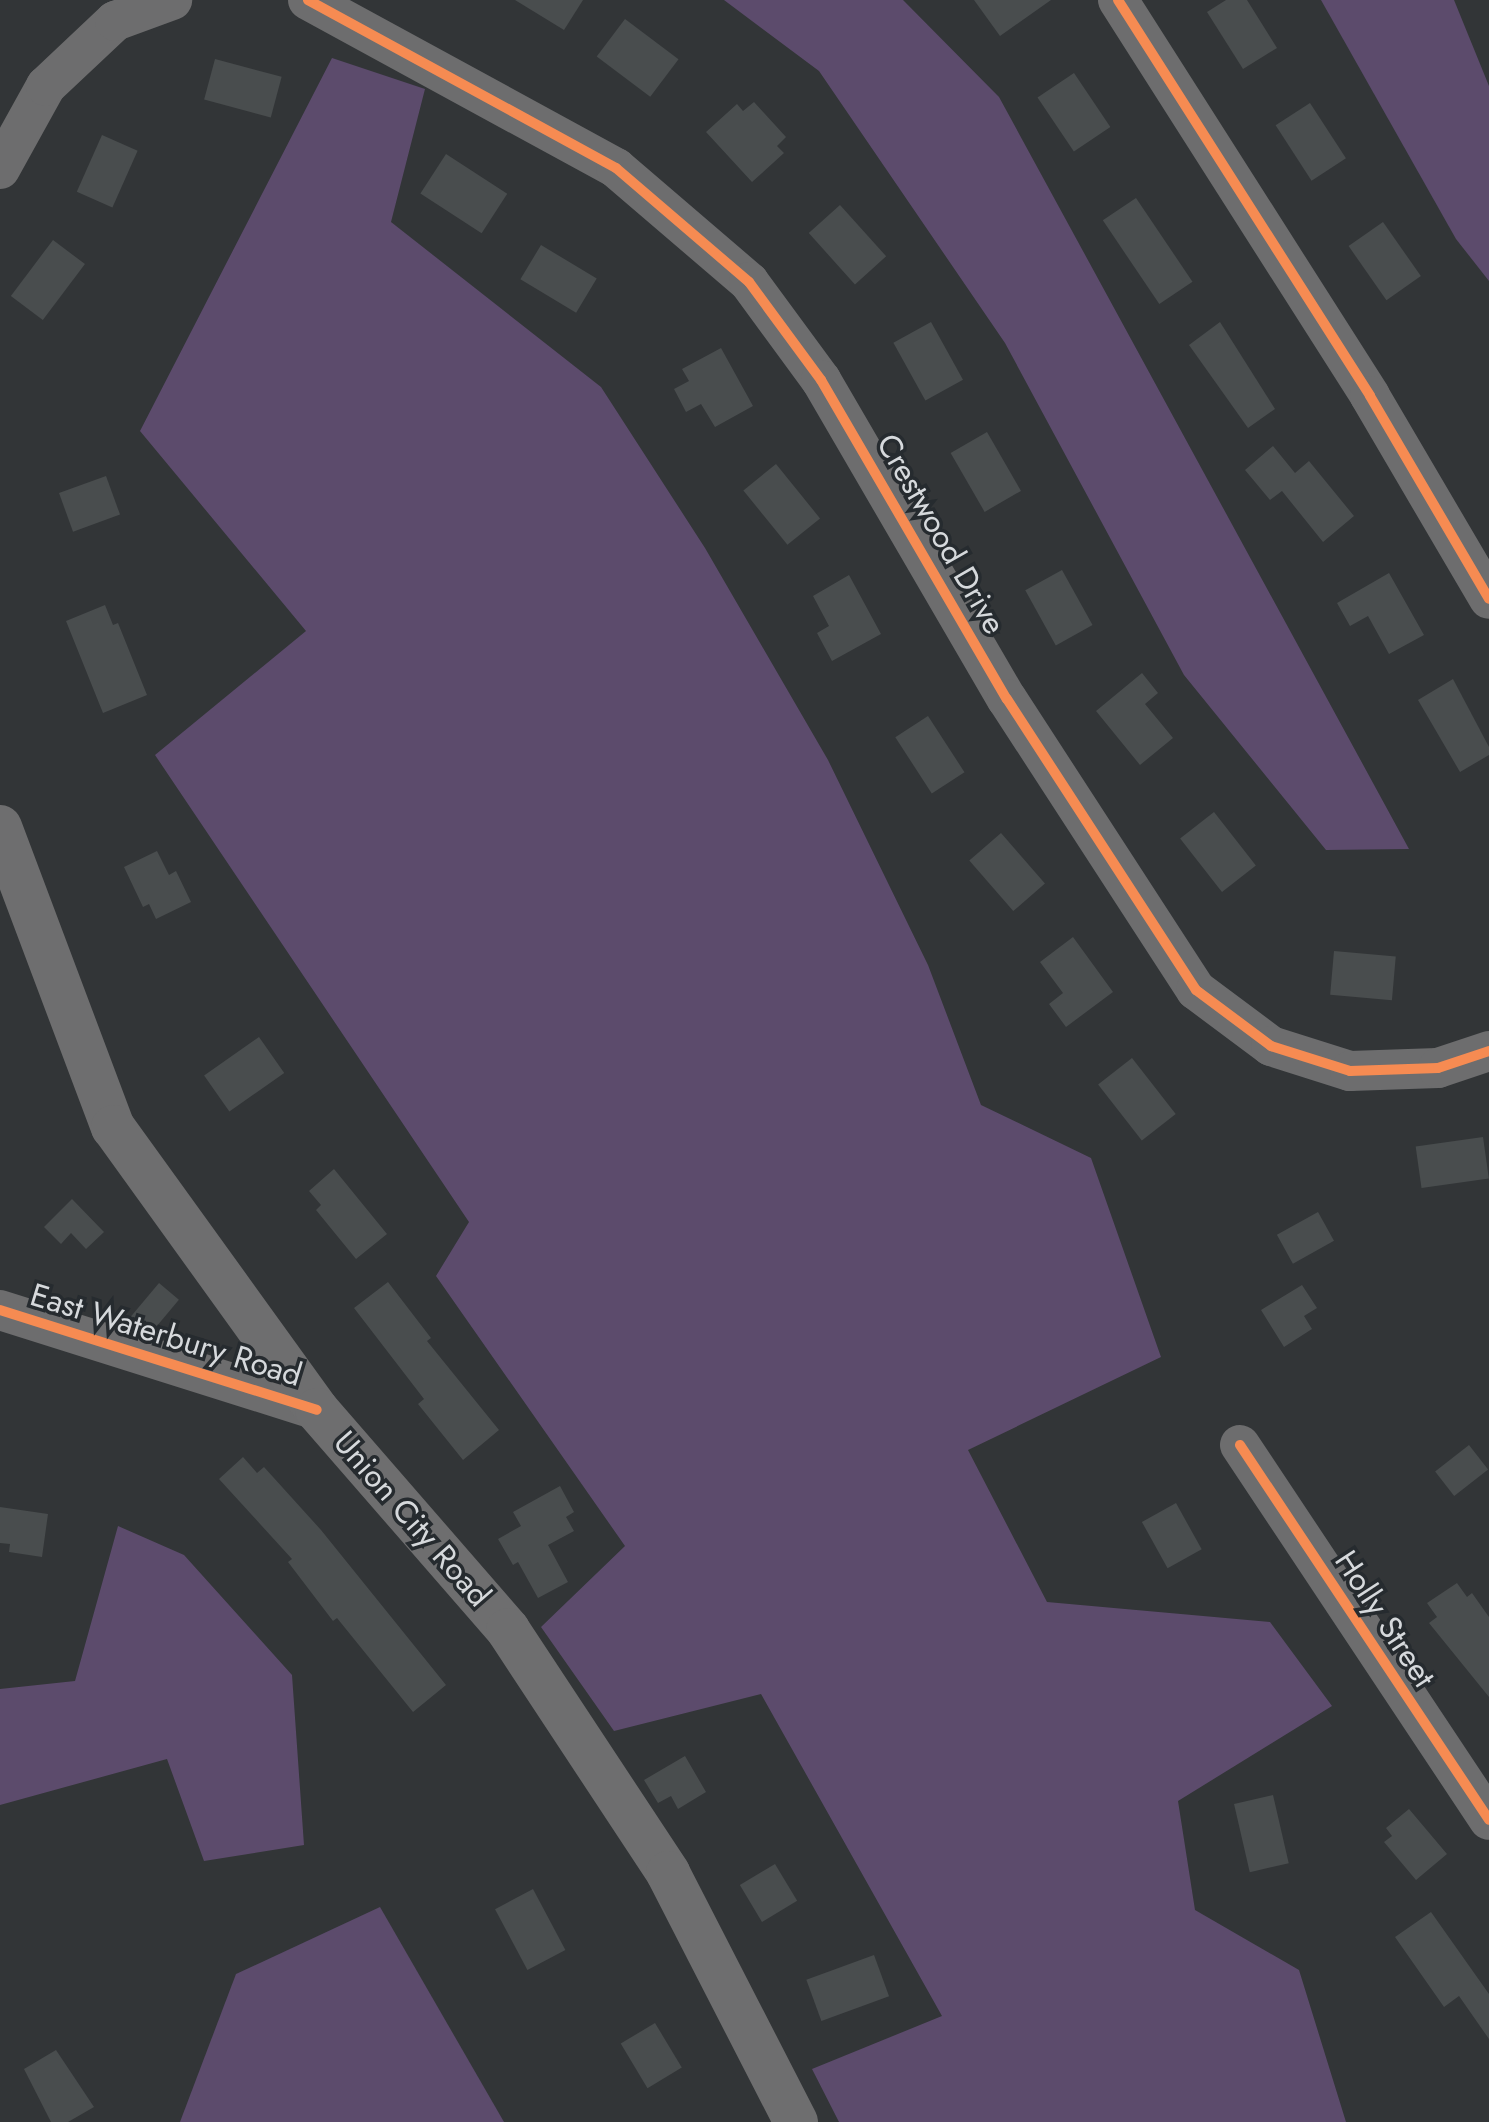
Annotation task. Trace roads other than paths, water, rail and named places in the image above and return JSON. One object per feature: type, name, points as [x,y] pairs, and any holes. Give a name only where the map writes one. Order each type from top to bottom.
[{"type":"main road","name":"Union City Road","points":[[0,827],[113,1127],[317,1410],[508,1630],[668,1873],[796,2122]]},
{"type":"street","points":[[0,169],[46,86],[115,21],[172,0]]},
{"type":"street","name":"Crestwood Drive","points":[[308,0],[616,168],[749,282],[821,380],[1007,699],[1196,990],[1271,1046],[1350,1071],[1438,1068],[1489,1051]]},
{"type":"street","points":[[1118,0],[1370,396],[1489,599]]},
{"type":"street","name":"East Waterbury Road","points":[[0,1310],[317,1410]]},
{"type":"street","name":"Holly Street","points":[[1240,1445],[1489,1820]]}]
